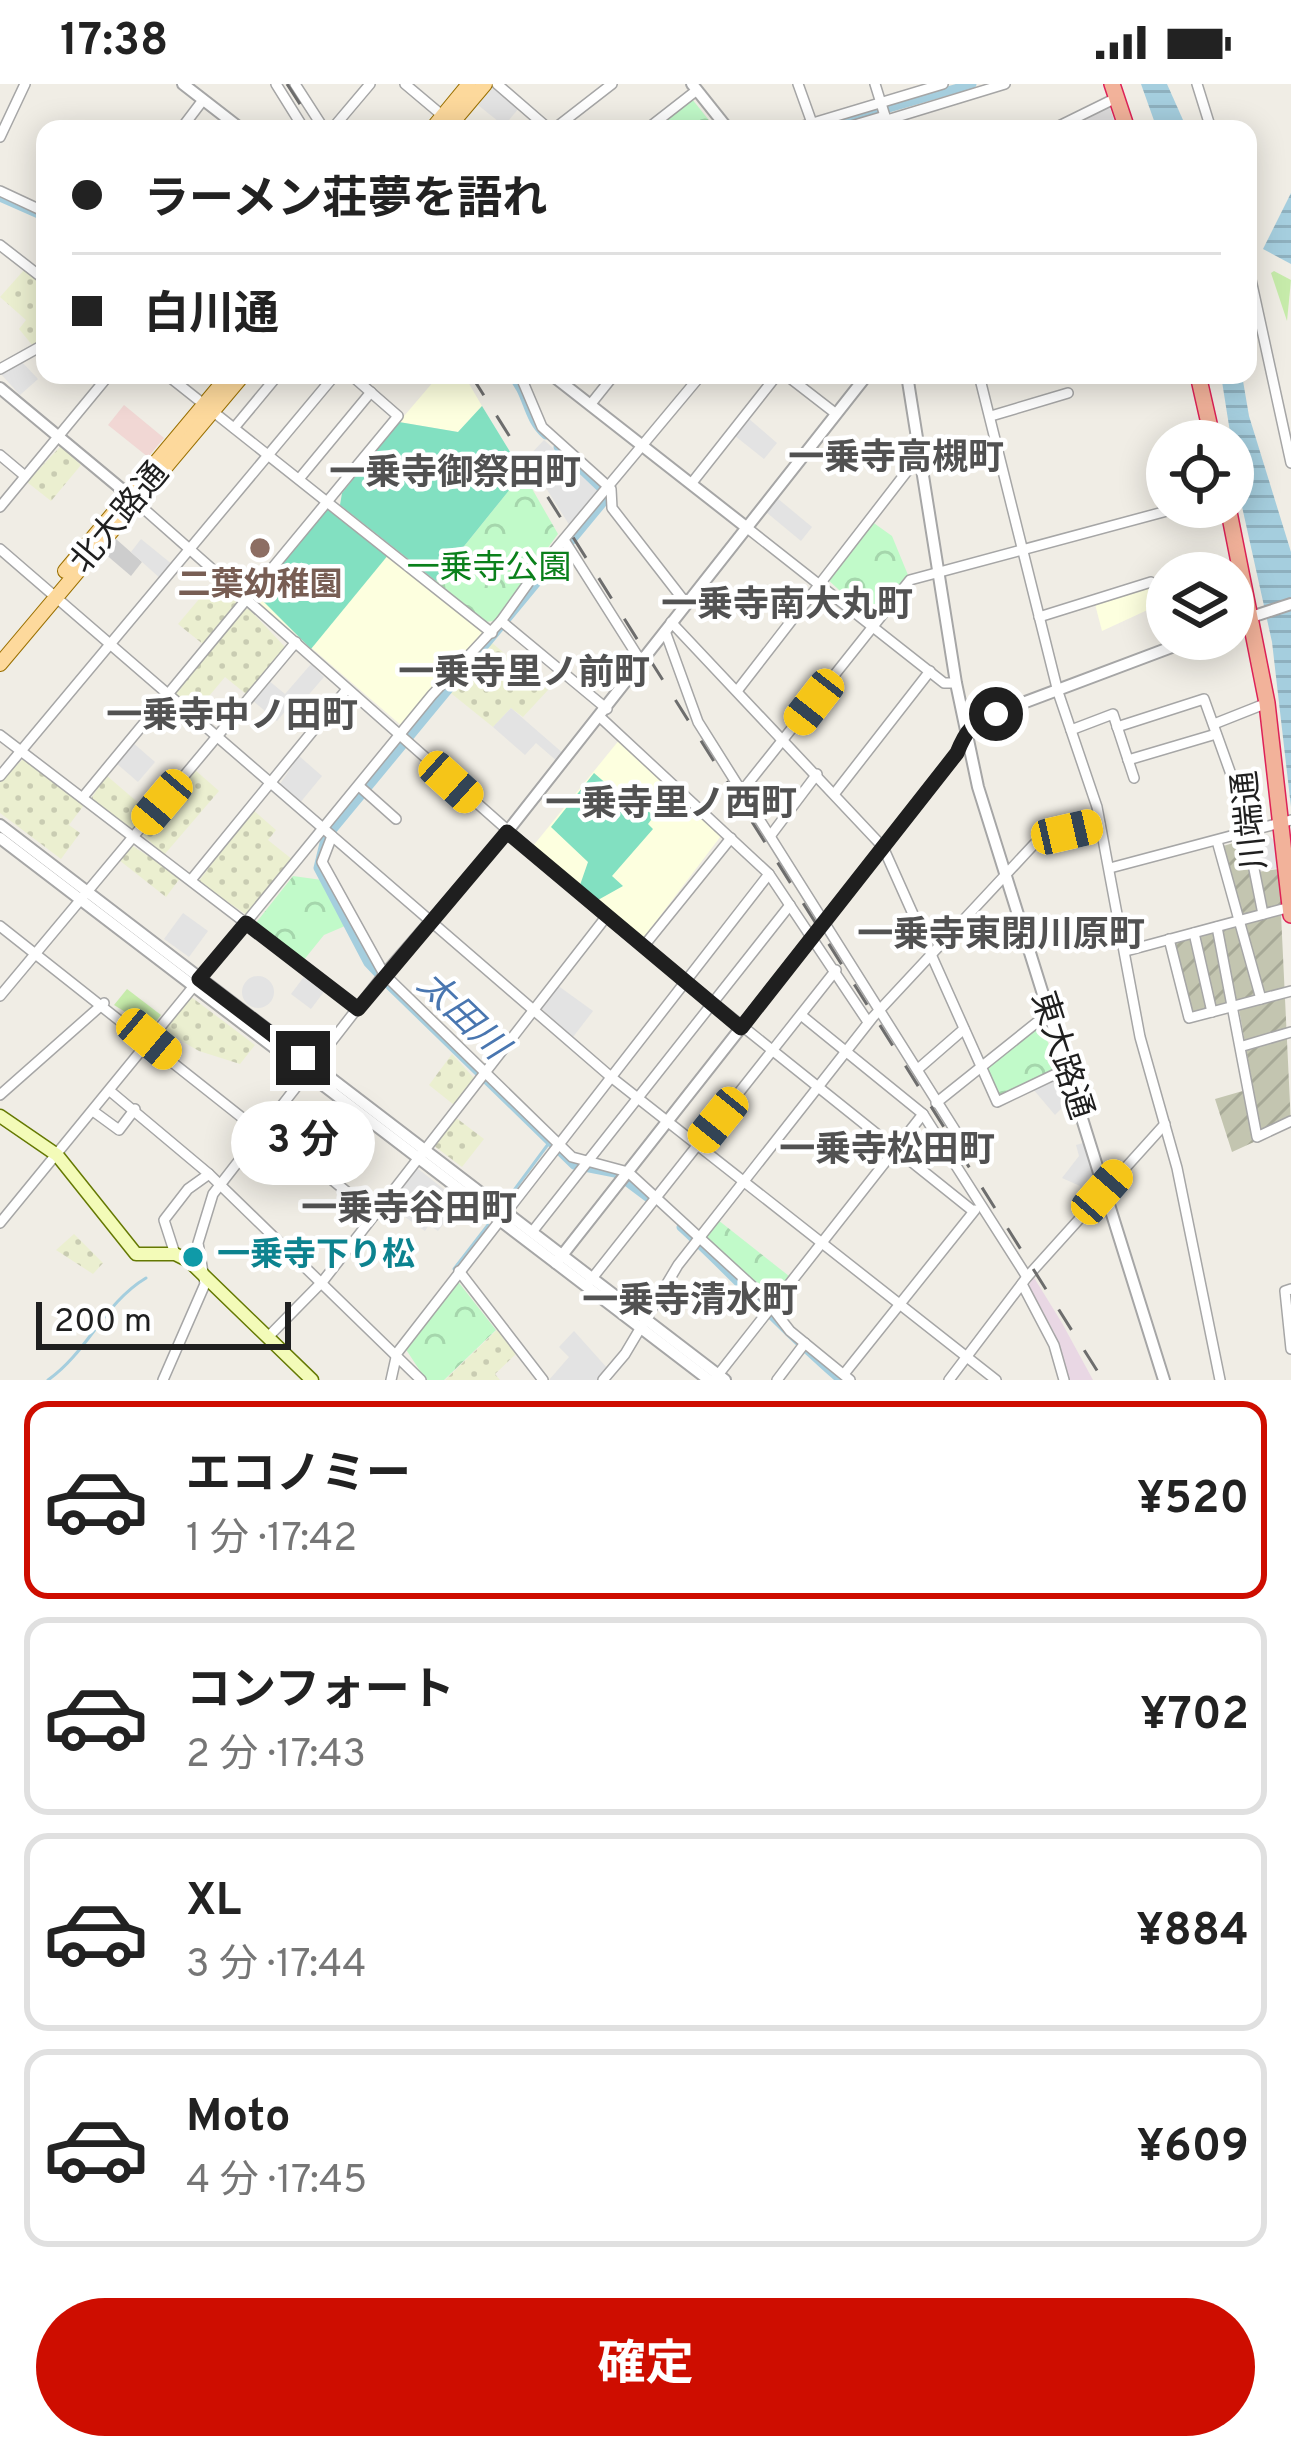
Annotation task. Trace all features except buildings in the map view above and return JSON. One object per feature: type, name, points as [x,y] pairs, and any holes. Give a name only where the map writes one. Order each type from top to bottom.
[{"type":"highway","points":[[1114,91],[1123,120]]},
{"type":"highway","points":[[1200,384],[1208,420]]},
{"type":"highway","name":"川端通","points":[[1233,528],[1256,615],[1287,821],[1291,911]]},
{"type":"main road","points":[[449,120],[469,84]]},
{"type":"main road","points":[[450,120],[485,84]]},
{"type":"main road","name":"北大路通","points":[[209,408],[224,384]]},
{"type":"main road","name":"北大路通","points":[[0,664],[132,497],[234,384]]},
{"type":"main road","name":"北大路通","points":[[0,649],[52,594]]},
{"type":"main road","points":[[0,1116],[57,1155],[136,1254],[175,1254],[204,1273],[312,1380]]},
{"type":"street","points":[[0,137],[25,84]]},
{"type":"street","points":[[276,84],[298,120]]},
{"type":"street","points":[[296,84],[322,120]]},
{"type":"street","points":[[336,120],[370,84]]},
{"type":"street","points":[[405,84],[444,120]]},
{"type":"street","points":[[497,84],[541,120]]},
{"type":"street","points":[[564,120],[612,84]]},
{"type":"street","points":[[797,84],[811,120]]},
{"type":"street","points":[[875,84],[885,115]]},
{"type":"street","points":[[885,115],[943,84]]},
{"type":"street","points":[[839,120],[885,115],[1005,84]]},
{"type":"street","points":[[1200,85],[1209,120]]},
{"type":"street","points":[[190,86],[230,120]]},
{"type":"street","points":[[657,120],[695,87],[721,120]]},
{"type":"street","points":[[1067,120],[1114,91]]},
{"type":"street","points":[[188,120],[203,100]]},
{"type":"street","points":[[0,191],[36,208]]},
{"type":"street","points":[[0,245],[36,273]]},
{"type":"street","points":[[1257,307],[1291,464]]},
{"type":"street","points":[[0,369],[36,349]]},
{"type":"street","points":[[0,507],[102,384]]},
{"type":"street","points":[[178,384],[491,633]]},
{"type":"street","points":[[234,428],[271,384]]},
{"type":"street","points":[[0,776],[327,384]]},
{"type":"street","points":[[83,797],[398,416],[362,384]]},
{"type":"street","points":[[524,384],[542,427],[607,493],[612,508],[685,602]]},
{"type":"street","points":[[563,384],[944,683],[956,683]]},
{"type":"street","points":[[590,405],[607,384]]},
{"type":"street","points":[[0,1223],[246,923],[328,833],[404,740],[432,695],[504,623],[694,384]]},
{"type":"street","points":[[691,484],[770,384]]},
{"type":"street","points":[[798,384],[835,413]]},
{"type":"street","points":[[163,1380],[194,1312],[204,1273],[201,1231],[220,1184],[266,1132],[382,977],[603,713],[859,384]]},
{"type":"street","name":"東大路通","points":[[910,384],[965,733],[1003,877],[1164,1380]]},
{"type":"street","points":[[982,384],[1058,692],[1100,824],[1140,1037],[1166,1124],[1220,1380]]},
{"type":"street","points":[[0,388],[132,497],[507,832],[683,982],[895,1150],[977,1208]]},
{"type":"street","points":[[299,479],[371,392]]},
{"type":"street","points":[[991,416],[1068,393]]},
{"type":"street","points":[[0,454],[25,476]]},
{"type":"street","points":[[737,691],[817,583],[915,461],[924,457]]},
{"type":"street","points":[[742,791],[910,580],[1146,518]]},
{"type":"street","points":[[566,543],[642,663]]},
{"type":"street","points":[[0,549],[610,1077],[996,1380]]},
{"type":"street","points":[[1039,617],[1146,584]]},
{"type":"street","points":[[1256,615],[1291,604]]},
{"type":"street","points":[[504,623],[770,874],[868,1022]]},
{"type":"street","points":[[668,627],[737,691],[883,847],[981,1067],[1003,1104],[1064,1070]]},
{"type":"street","points":[[668,627],[690,707],[958,1135]]},
{"type":"street","points":[[0,996],[296,642]]},
{"type":"street","points":[[559,1259],[957,753],[975,722],[1146,657]]},
{"type":"street","points":[[835,793],[930,671]]},
{"type":"street","points":[[191,880],[347,689]]},
{"type":"street","points":[[1117,727],[1204,698],[1250,834],[1264,914]]},
{"type":"street","points":[[1128,760],[1215,729],[1267,703]]},
{"type":"street","points":[[1071,730],[1113,714],[1134,778]]},
{"type":"street","points":[[0,735],[358,1009]]},
{"type":"street","points":[[771,835],[817,774]]},
{"type":"street","points":[[362,789],[396,819]]},
{"type":"street","points":[[1110,868],[1287,821]]},
{"type":"street","points":[[602,1380],[697,1241],[868,1022],[1038,840],[1100,824]]},
{"type":"street","points":[[0,825],[196,983],[717,1379],[923,1114]]},
{"type":"street","points":[[328,833],[322,862],[382,977],[555,1146],[583,1166],[625,1176],[655,1199],[847,1377],[977,1208]]},
{"type":"street","points":[[0,838],[84,895]]},
{"type":"street","points":[[643,947],[731,838]]},
{"type":"street","points":[[1217,841],[1261,999]]},
{"type":"street","points":[[391,1380],[397,1353],[770,874]]},
{"type":"street","points":[[532,1232],[790,904]]},
{"type":"street","points":[[1126,951],[1291,911]]},
{"type":"street","points":[[269,1336],[322,1281],[606,917]]},
{"type":"street","points":[[0,926],[374,1215]]},
{"type":"street","points":[[1216,927],[1236,1006],[1258,1137],[1291,1121]]},
{"type":"street","points":[[1194,933],[1212,1012]]},
{"type":"street","points":[[1169,939],[1189,1018],[1291,992]]},
{"type":"street","points":[[589,1282],[836,970]]},
{"type":"street","points":[[0,1095],[104,1003]]},
{"type":"street","points":[[801,1015],[923,1114],[1025,1281],[1064,1380]]},
{"type":"street","points":[[936,1103],[1046,1015]]},
{"type":"street","points":[[918,1069],[964,1029]]},
{"type":"street","points":[[1244,1046],[1291,1033]]},
{"type":"street","points":[[110,1090],[220,1184],[421,1380]]},
{"type":"street","points":[[93,1111],[119,1130],[135,1109]]},
{"type":"street","points":[[949,1380],[1025,1281],[1166,1124]]},
{"type":"street","points":[[175,1254],[164,1220],[188,1189],[209,1174]]},
{"type":"street","points":[[502,1215],[532,1232],[559,1259]]},
{"type":"street","points":[[456,1275],[543,1380]]},
{"type":"street","points":[[1291,1289],[1285,1291],[1291,1349]]},
{"type":"street","points":[[777,1380],[806,1343]]},
{"type":"shaded area","points":[[493,87],[519,108],[509,120],[497,120],[478,105]]},
{"type":"shaded area","points":[[1109,105],[1114,120],[1079,120]]},
{"type":"shaded area","points":[[24,270],[36,279],[36,344],[19,329],[26,320],[0,297]]},
{"type":"shaded area","points":[[21,361],[36,381],[20,395],[0,373]]},
{"type":"shaded area","points":[[431,384],[469,384],[482,406],[458,432],[399,422]]},
{"type":"shaded area","points":[[124,405],[164,438],[148,457],[108,425]]},
{"type":"shaded area","points":[[748,418],[777,443],[764,459],[735,436]]},
{"type":"shaded area","points":[[544,440],[600,491],[570,526],[527,458]]},
{"type":"shaded area","points":[[61,446],[81,465],[51,501],[27,482]]},
{"type":"shaded area","points":[[777,498],[812,527],[801,541],[766,512]]},
{"type":"shaded area","points":[[328,509],[484,630],[403,727],[256,600]]},
{"type":"shaded area","points":[[116,539],[142,562],[131,576],[104,553]]},
{"type":"shaded area","points":[[141,539],[173,565],[161,579],[131,552]]},
{"type":"shaded area","points":[[216,579],[238,604],[204,645],[178,624]]},
{"type":"shaded area","points":[[1146,588],[1146,611],[1102,631],[1095,604]]},
{"type":"shaded area","points":[[243,609],[249,609],[286,648],[246,694],[225,677],[194,714],[174,692]]},
{"type":"shaded area","points":[[491,642],[548,690],[523,717],[511,708],[493,727],[447,690]]},
{"type":"shaded area","points":[[311,664],[324,677],[299,706],[293,702],[277,721],[252,700],[268,680],[285,694]]},
{"type":"shaded area","points":[[511,708],[564,754],[558,762],[536,743],[525,755],[493,727]]},
{"type":"shaded area","points":[[620,739],[721,836],[644,937],[533,846]]},
{"type":"shaded area","points":[[132,742],[155,762],[138,782],[116,763]]},
{"type":"shaded area","points":[[299,756],[322,776],[299,804],[278,787]]},
{"type":"shaded area","points":[[23,759],[84,805],[69,825],[80,833],[61,859],[0,813],[0,782]]},
{"type":"shaded area","points":[[194,769],[219,791],[164,855],[141,833]]},
{"type":"shaded area","points":[[106,775],[149,812],[136,827],[129,829],[91,799]]},
{"type":"shaded area","points":[[253,810],[276,830],[268,840],[293,860],[247,915],[198,882]]},
{"type":"shaded area","points":[[1267,834],[1276,842],[1279,868],[1257,871],[1250,839]]},
{"type":"shaded area","points":[[1244,840],[1259,912],[1243,919],[1223,846]]},
{"type":"shaded area","points":[[131,845],[181,877],[166,897],[119,860]]},
{"type":"shaded area","points":[[1279,869],[1282,906],[1267,912],[1257,872]]},
{"type":"shaded area","points":[[183,913],[208,931],[189,957],[164,939]]},
{"type":"shaded area","points":[[1281,914],[1291,1125],[1232,1152],[1215,1099],[1253,1088],[1238,1004],[1191,1015],[1174,941]]},
{"type":"shaded area","points":[[306,974],[326,989],[311,1009],[291,994]]},
{"type":"shaded area","points":[[258,976],[269,981],[274,992],[269,1003],[258,1008],[247,1003],[242,992],[247,981]]},
{"type":"shaded area","points":[[557,985],[593,1011],[573,1037],[541,1008]]},
{"type":"shaded area","points":[[190,996],[255,1045],[240,1064],[199,1051],[162,1030]]},
{"type":"shaded area","points":[[452,1054],[474,1078],[454,1105],[429,1085]]},
{"type":"shaded area","points":[[1056,1076],[1066,1104],[1055,1115],[1033,1089]]},
{"type":"shaded area","points":[[455,1117],[484,1139],[462,1167],[433,1145]]},
{"type":"shaded area","points":[[1083,1143],[1099,1194],[1086,1208],[1080,1186],[1062,1178],[1079,1156],[1076,1145]]},
{"type":"shaded area","points":[[417,1168],[460,1202],[438,1231],[429,1225],[425,1231],[388,1205]]},
{"type":"shaded area","points":[[74,1234],[103,1263],[93,1274],[56,1250]]},
{"type":"shaded area","points":[[1033,1276],[1093,1380],[1067,1380],[1054,1332],[1029,1286]]},
{"type":"shaded area","points":[[497,1330],[516,1354],[495,1374],[500,1380],[445,1380]]},
{"type":"shaded area","points":[[574,1331],[608,1369],[598,1380],[549,1380],[569,1357],[559,1347]]},
{"type":"green space","points":[[692,99],[709,120],[665,120]]},
{"type":"green space","points":[[1271,273],[1291,280],[1287,321]]},
{"type":"green space","points":[[482,406],[523,473],[436,581],[340,505],[342,493],[399,422],[458,432]]},
{"type":"green space","name":"一乗寺公園","points":[[523,473],[558,534],[494,621],[485,622],[436,581]]},
{"type":"green space","points":[[328,509],[389,554],[311,649],[256,594]]},
{"type":"green space","points":[[871,521],[892,536],[908,575],[873,621],[826,578]]},
{"type":"green space","points":[[594,773],[633,807],[638,803],[654,816],[648,824],[653,829],[612,876],[623,886],[598,900],[580,885],[588,862],[551,827]]},
{"type":"green space","points":[[293,876],[322,880],[345,926],[324,935],[303,961],[255,924]]},
{"type":"green space","points":[[127,989],[161,1015],[151,1028],[114,1005]]},
{"type":"green space","points":[[1040,1023],[1058,1067],[1001,1097],[988,1070],[990,1063]]},
{"type":"green space","points":[[718,1220],[789,1276],[769,1300],[704,1238]]},
{"type":"green space","points":[[456,1279],[496,1330],[444,1380],[426,1380],[405,1348]]},
{"type":"water","points":[[1141,84],[1167,84],[1183,120],[1154,120]]},
{"type":"water","points":[[1291,193],[1291,264],[1263,249]]},
{"type":"water","points":[[1222,384],[1244,384],[1250,420],[1228,420]]},
{"type":"water","points":[[1254,432],[1291,552],[1291,807],[1272,642],[1247,528],[1254,528]]},
{"type":"waterway","points":[[847,120],[972,84]]},
{"type":"waterway","points":[[0,197],[36,213]]},
{"type":"waterway","name":"太田川","points":[[517,384],[546,435]]},
{"type":"waterway","name":"太田川","points":[[558,447],[603,490],[605,500],[325,839],[318,868],[368,963],[390,986],[574,1165],[615,1173],[647,1197]]},
{"type":"waterway","points":[[506,1201],[549,1143]]},
{"type":"waterway","points":[[456,1274],[454,1269],[488,1225]]},
{"type":"waterway","name":"太田川","points":[[681,1227],[841,1380]]},
{"type":"waterway","points":[[48,1380],[131,1288],[146,1278]]},
{"type":"railway","points":[[287,84],[310,120]]},
{"type":"railway","points":[[477,384],[1103,1380]]},
{"type":"place","name":"二葉幼稚園","points":[[260,548]]},
{"type":"place","name":"一乗寺下り松","points":[[193,1257]]},
{"type":"district","name":"一乗寺高槻町","points":[[896,460]]},
{"type":"district","name":"一乗寺御祭田町","points":[[455,475]]},
{"type":"district","name":"一乗寺南大丸町","points":[[787,607]]},
{"type":"district","name":"一乗寺里ノ前町","points":[[524,675]]},
{"type":"district","name":"一乗寺中ノ田町","points":[[232,718]]},
{"type":"district","name":"一乗寺里ノ西町","points":[[671,806]]},
{"type":"district","name":"一乗寺東閉川原町","points":[[1001,937]]},
{"type":"district","name":"一乗寺松田町","points":[[887,1152]]},
{"type":"district","name":"一乗寺谷田町","points":[[409,1211]]},
{"type":"district","name":"一乗寺清水町","points":[[690,1303]]},
{"type":"route","points":[[303,1058],[199,979],[246,923],[358,1009],[507,832],[741,1028],[957,753],[965,733],[975,722],[996,714]]}]
